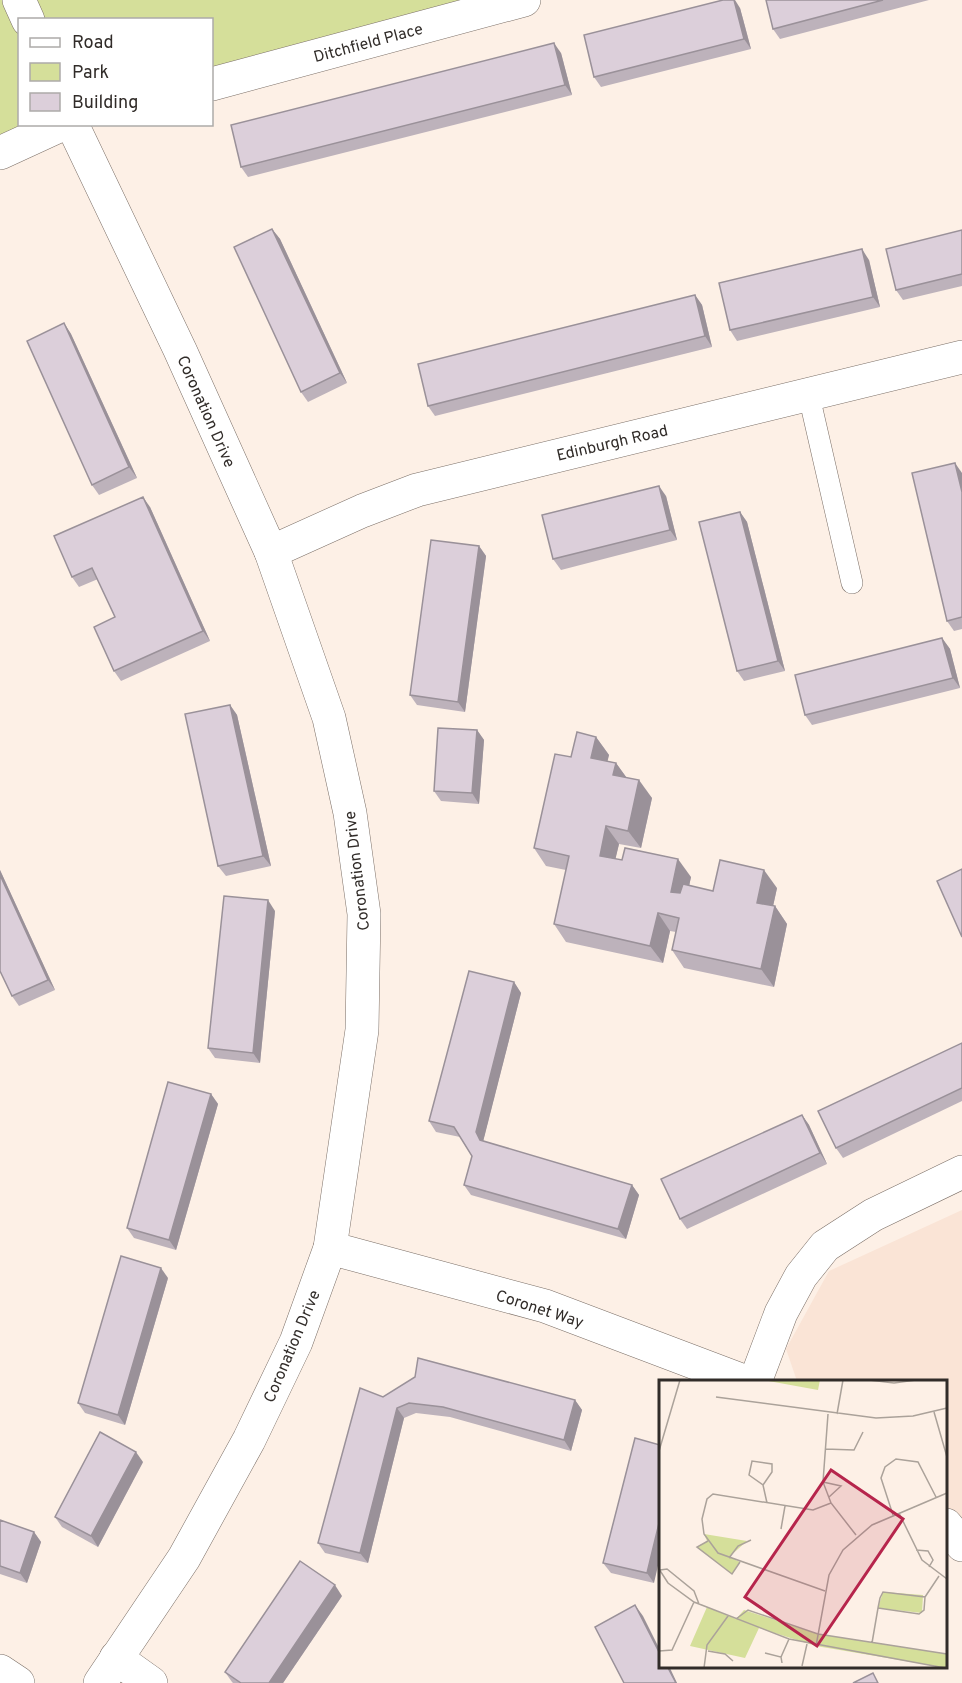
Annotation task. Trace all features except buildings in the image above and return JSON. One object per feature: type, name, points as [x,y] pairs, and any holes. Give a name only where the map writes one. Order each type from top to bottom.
[{"type":"street","points":[[19,0],[27,18]]},
{"type":"street","name":"Ditchfield Place","points":[[213,84],[524,0]]},
{"type":"street","points":[[0,153],[59,126]]},
{"type":"street","name":"Coronation Drive","points":[[73,126],[180,350],[271,552],[329,718],[350,813],[364,914],[362,1030],[330,1248],[296,1342],[249,1440],[184,1558],[108,1671]]},
{"type":"street","name":"Edinburgh Road","points":[[271,552],[362,511],[417,490],[962,357]]},
{"type":"street","points":[[756,1380],[781,1313],[801,1276],[825,1246],[873,1215],[962,1172]]},
{"type":"street","name":"Coronet Way","points":[[330,1248],[545,1306],[741,1380]]},
{"type":"street","points":[[0,1671],[18,1683]]},
{"type":"street","points":[[108,1671],[151,1683]]},
{"type":"lane","points":[[809,396],[852,583]]},
{"type":"shaded area","points":[[962,1210],[962,1532],[947,1516],[947,1380],[797,1380],[786,1349],[829,1271]]},
{"type":"green space","points":[[0,0],[524,0],[213,84],[213,18],[18,18],[18,126],[62,126],[0,154]]}]
